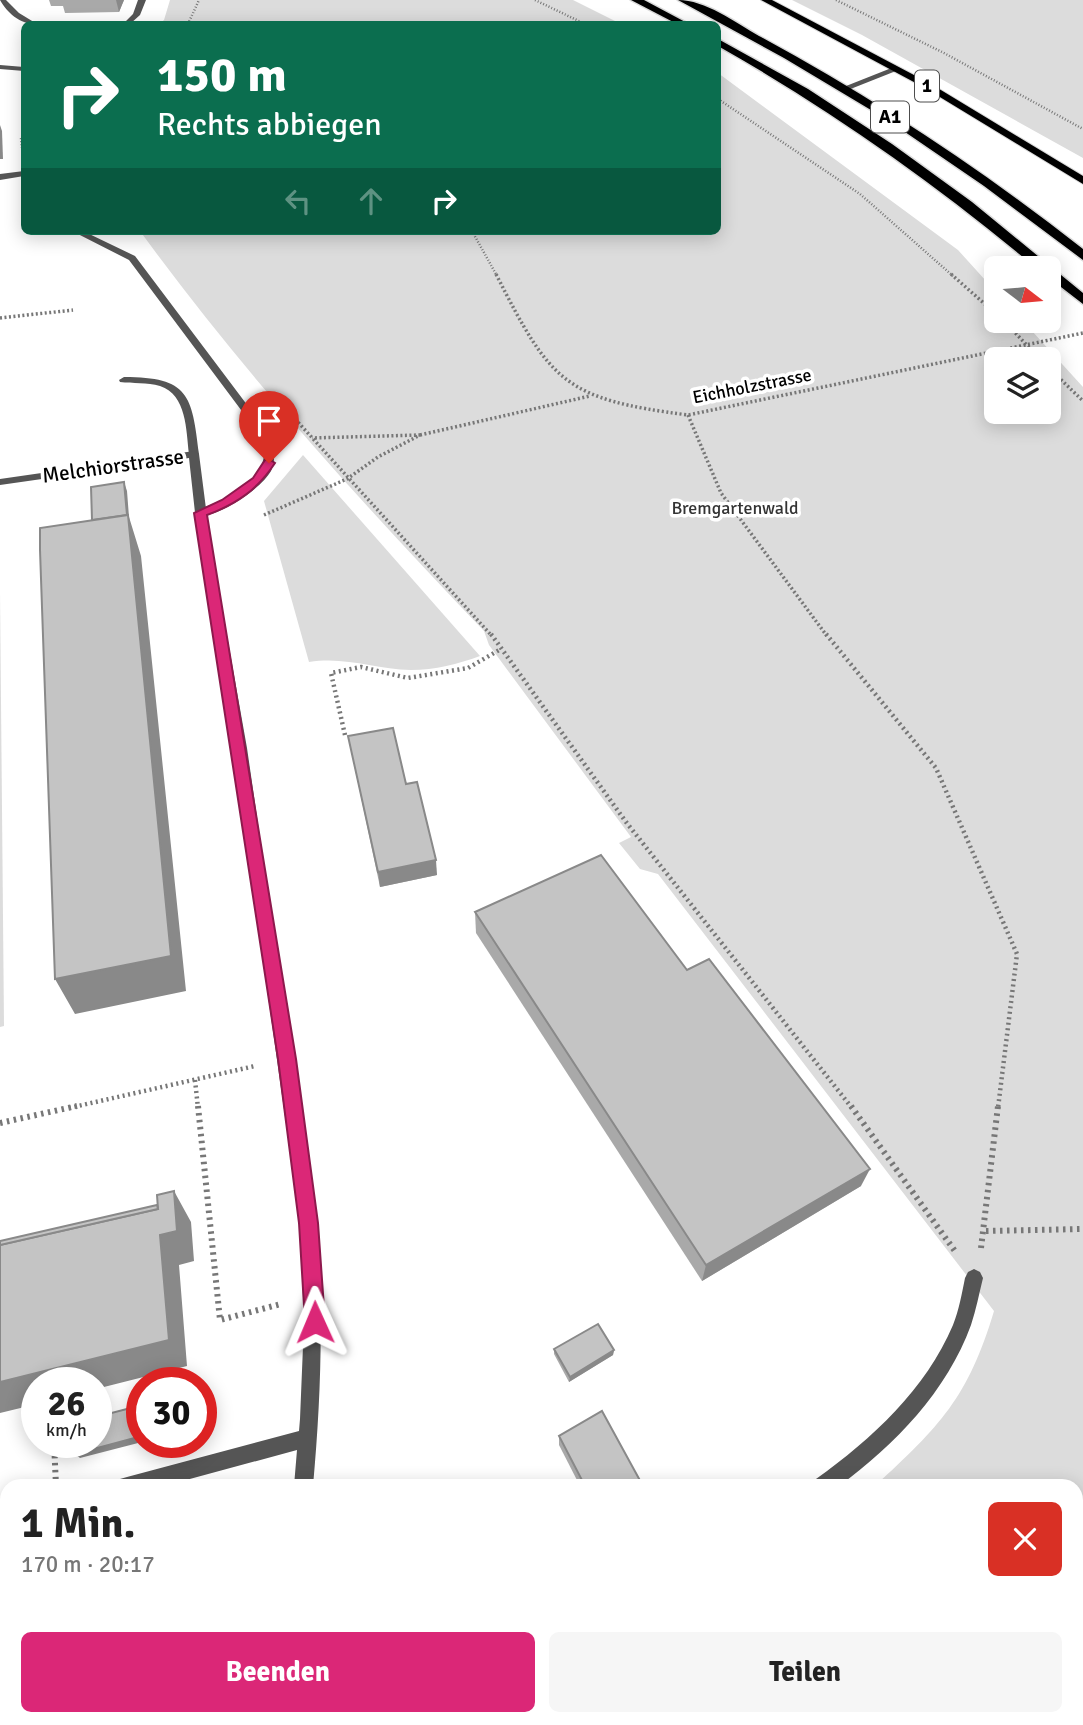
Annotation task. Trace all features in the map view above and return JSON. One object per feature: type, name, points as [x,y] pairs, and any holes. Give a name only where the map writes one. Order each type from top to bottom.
[{"type":"highway","points":[[636,0],[678,21]]},
{"type":"highway","name":"A1","points":[[682,0],[721,21]]},
{"type":"highway","name":"A1","points":[[721,21],[845,88],[982,179],[1083,256]]},
{"type":"highway","name":"A1","points":[[721,44],[817,100],[890,149],[1030,256]]},
{"type":"highway","name":"A1","points":[[1061,281],[1083,300]]},
{"type":"main road","name":"1","points":[[765,0],[897,69],[1083,181]]},
{"type":"street","points":[[2,0],[16,15],[27,21]]},
{"type":"street","points":[[129,21],[136,15],[142,0]]},
{"type":"street","points":[[0,67],[21,69]]},
{"type":"street","points":[[845,88],[897,69]]},
{"type":"street","points":[[0,177],[21,174]]},
{"type":"street","points":[[84,235],[132,258],[267,438],[269,463],[257,480],[226,503],[201,513]]},
{"type":"street","points":[[124,380],[155,382],[181,393],[188,406],[194,454]]},
{"type":"street","name":"Melchiorstrasse","points":[[0,482],[194,454],[204,540],[240,748],[287,1059],[315,1295],[314,1374],[304,1479]]},
{"type":"street","points":[[833,1479],[906,1413],[938,1372],[961,1328],[974,1278]]},
{"type":"street","points":[[153,1479],[308,1438]]},
{"type":"path","points":[[189,21],[199,0]]},
{"type":"path","points":[[535,0],[579,21]]},
{"type":"path","points":[[836,0],[944,53],[1083,129]]},
{"type":"path","points":[[721,101],[860,194],[984,303]]},
{"type":"path","name":"Eichholzstrasse","points":[[474,235],[536,354],[557,377],[590,396],[630,407],[688,415],[1083,333]]},
{"type":"path","points":[[0,318],[73,310]]},
{"type":"path","points":[[1015,333],[1027,345]]},
{"type":"path","points":[[1061,380],[1083,401]]},
{"type":"path","points":[[311,438],[420,435],[590,396]]},
{"type":"path","points":[[274,397],[478,618],[626,822],[839,1089],[974,1278]]},
{"type":"path","points":[[688,415],[721,493],[803,606],[936,768],[1017,954],[986,1231],[974,1278]]},
{"type":"path","points":[[204,540],[347,479],[379,457],[420,435]]},
{"type":"path","points":[[345,735],[331,673],[361,667],[408,678],[468,668],[502,649]]},
{"type":"path","points":[[0,1123],[287,1059]]},
{"type":"path","points":[[195,1080],[220,1320],[315,1295]]},
{"type":"path","points":[[986,1231],[1083,1229]]},
{"type":"path","points":[[55,1458],[56,1479]]},
{"type":"green space","points":[[170,0],[573,0],[615,21],[163,21]]},
{"type":"green space","points":[[792,0],[1083,0],[1083,158],[862,35]]},
{"type":"green space","name":"Bremgartenwald","points":[[721,75],[958,250],[984,279],[984,333],[1034,333],[1047,347],[984,347],[984,424],[1061,424],[1061,363],[1083,387],[1083,1479],[882,1479],[917,1446],[949,1409],[974,1367],[994,1311],[658,874],[640,869],[619,843],[631,837],[489,645],[484,631],[305,437],[220,336],[143,235],[721,235]]},
{"type":"green space","points":[[303,455],[480,656],[420,670],[335,661],[309,662],[264,501]]},
{"type":"green space","points":[[0,592],[4,1026],[0,1027]]},
{"type":"building","points":[[124,482],[127,515],[92,520],[91,487]]},
{"type":"building","points":[[128,515],[171,956],[55,979],[40,528]]},
{"type":"building","points":[[393,728],[406,784],[417,782],[436,860],[378,872],[348,736]]},
{"type":"building","points":[[601,855],[687,970],[709,959],[870,1169],[706,1265],[475,912]]},
{"type":"building","points":[[174,1191],[177,1231],[160,1235],[169,1340],[60,1367],[21,1367],[21,1377],[0,1382],[0,1245],[158,1209],[157,1195]]},
{"type":"building","points":[[157,1205],[158,1209],[0,1245],[0,1241]]},
{"type":"building","points":[[598,1324],[614,1350],[570,1377],[554,1349]]},
{"type":"building","points":[[126,1409],[126,1440],[112,1444],[112,1413]]},
{"type":"building","points":[[602,1411],[639,1479],[581,1479],[559,1436]]},
{"type":"route","points":[[269,463],[257,480],[242,492],[226,503],[201,513],[287,1059],[308,1223],[315,1322]]}]
